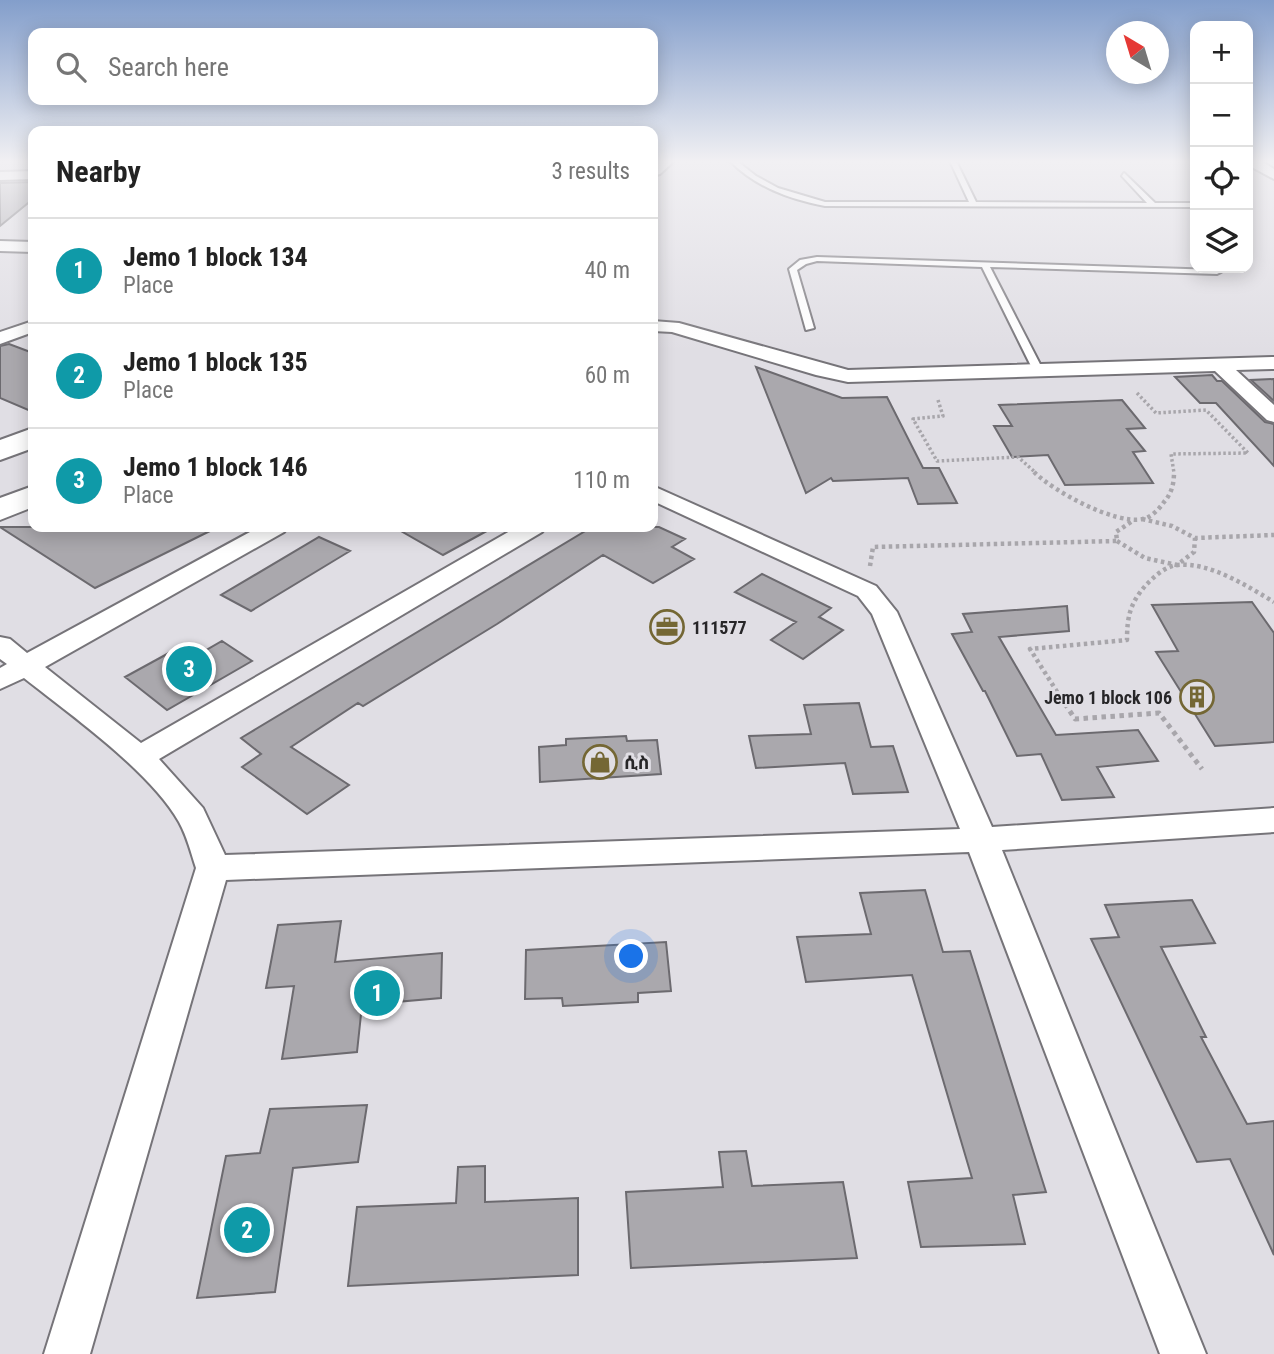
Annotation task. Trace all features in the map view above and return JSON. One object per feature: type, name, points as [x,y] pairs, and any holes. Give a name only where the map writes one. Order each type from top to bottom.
[{"type":"main road","points":[[0,451],[28,439]]},
{"type":"main road","points":[[0,510],[28,497]]},
{"type":"street","points":[[0,246],[28,247]]},
{"type":"street","points":[[658,326],[673,327],[848,376],[1274,363]]},
{"type":"street","points":[[0,338],[28,328]]},
{"type":"street","points":[[1221,366],[1274,416]]},
{"type":"street","points":[[658,495],[867,592],[884,612],[981,840],[1183,1354]]},
{"type":"street","points":[[67,1354],[213,868],[203,839],[188,810],[138,758],[8,664],[266,532]]},
{"type":"street","points":[[138,758],[525,532]]},
{"type":"street","points":[[213,868],[981,840],[1274,820]]},
{"type":"lane","points":[[809,328],[793,269],[803,262],[817,259],[986,267],[1190,271]]},
{"type":"lane","points":[[986,267],[1038,370]]},
{"type":"path","points":[[1117,541],[1116,532],[1124,524],[1158,510],[1171,496],[1176,473],[1171,454],[1248,453],[1206,410],[1156,413],[1137,393]]},
{"type":"path","points":[[938,400],[943,416],[913,419],[937,461],[1018,457],[1041,478],[1084,503],[1123,517],[1172,526],[1195,538],[1274,535]]},
{"type":"path","points":[[1195,538],[1194,552],[1161,573],[1144,588],[1129,609],[1127,640],[1030,649],[1074,719],[1159,713],[1202,769]]},
{"type":"path","points":[[867,592],[873,547],[1117,541],[1139,556],[1161,564],[1217,573],[1274,602]]},
{"type":"building","points":[[9,344],[28,351],[28,410],[0,398],[0,346]]},
{"type":"building","points":[[756,367],[842,398],[887,397],[923,468],[939,468],[957,503],[918,504],[908,478],[833,481],[831,478],[806,493]]},
{"type":"building","points":[[1212,375],[1217,381],[1222,381],[1265,422],[1274,424],[1274,466],[1216,403],[1200,403],[1175,377]]},
{"type":"building","points":[[1274,379],[1274,401],[1251,380]]},
{"type":"building","points":[[1122,400],[1145,428],[1127,429],[1145,451],[1133,452],[1153,483],[1065,485],[1048,455],[1012,457],[994,426],[1012,426],[999,405]]},
{"type":"building","points":[[0,527],[28,527],[28,532],[208,532],[95,588]]},
{"type":"building","points":[[659,527],[685,539],[672,547],[694,559],[653,583],[603,555],[497,624],[363,706],[358,703],[291,747],[349,785],[307,814],[242,767],[261,754],[241,738],[584,532],[658,532]]},
{"type":"building","points":[[403,532],[485,532],[443,555]]},
{"type":"building","points":[[319,537],[350,551],[251,611],[221,595]]},
{"type":"building","points":[[762,574],[831,608],[819,617],[843,630],[803,659],[771,640],[796,622],[735,592]]},
{"type":"building","points":[[1252,602],[1274,633],[1274,742],[1215,746],[1156,652],[1178,651],[1152,605]]},
{"type":"building","points":[[1067,606],[1069,631],[999,637],[1056,735],[1138,730],[1158,761],[1097,767],[1114,797],[1062,800],[1041,754],[1017,756],[985,691],[952,634],[972,632],[963,614]]},
{"type":"building","points":[[222,641],[252,661],[167,710],[125,677],[178,648],[194,657]]},
{"type":"building","points":[[859,703],[871,747],[893,746],[908,792],[853,794],[845,763],[756,768],[749,736],[811,734],[804,705]]},
{"type":"building","points":[[626,736],[627,741],[657,740],[661,774],[540,782],[539,747],[566,745],[566,739]]},
{"type":"building","points":[[925,890],[943,952],[970,951],[1046,1192],[1013,1195],[1025,1244],[921,1247],[908,1182],[972,1178],[912,975],[806,982],[797,937],[871,934],[860,893]]},
{"type":"building","points":[[1192,900],[1215,943],[1161,947],[1206,1037],[1201,1037],[1247,1124],[1274,1121],[1274,1255],[1230,1159],[1197,1162],[1091,939],[1119,937],[1105,905]]},
{"type":"building","points":[[341,921],[335,962],[442,953],[441,998],[362,1005],[357,1052],[282,1059],[294,986],[266,988],[278,925]]},
{"type":"building","points":[[666,942],[671,991],[638,993],[638,1002],[563,1006],[562,998],[525,999],[526,950]]},
{"type":"building","points":[[367,1105],[358,1162],[293,1168],[275,1292],[197,1298],[226,1156],[260,1153],[270,1109]]},
{"type":"building","points":[[746,1151],[752,1186],[843,1182],[857,1258],[631,1268],[626,1192],[723,1187],[719,1152]]},
{"type":"building","points":[[485,1166],[485,1202],[578,1198],[578,1275],[348,1286],[357,1207],[456,1203],[458,1167]]},
{"type":"place","name":"111577","points":[[667,627]]},
{"type":"place","name":"Jemo 1 block 146","points":[[189,669]]},
{"type":"place","name":"Jemo 1 block 106","points":[[1197,697]]},
{"type":"place","name":"ሲስ","points":[[600,762]]},
{"type":"place","name":"Jemo 1 block 134","points":[[377,993]]},
{"type":"place","name":"Jemo 1 block 135","points":[[247,1230]]}]
